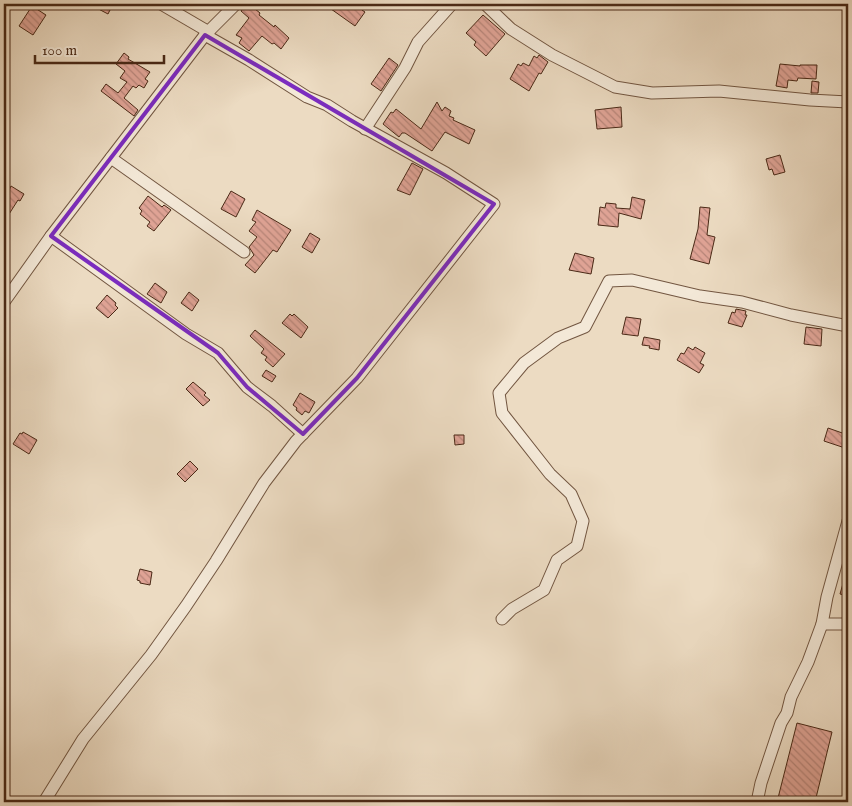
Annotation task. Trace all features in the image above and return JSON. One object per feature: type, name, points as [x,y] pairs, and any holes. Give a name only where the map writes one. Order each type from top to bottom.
[{"type":"street","points":[[44,802],[83,739],[151,655],[216,562],[264,483],[303,434],[357,378],[494,204],[446,173],[327,106],[307,98],[162,4]]},
{"type":"street","points":[[4,302],[51,236],[207,34],[236,4]]},
{"type":"street","points":[[365,129],[405,68],[418,42],[452,4]]},
{"type":"street","points":[[485,4],[511,29],[552,55],[614,87],[652,93],[719,91],[848,102]]},
{"type":"street","points":[[111,158],[244,252]]},
{"type":"street","points":[[51,236],[186,334],[218,353],[247,387],[272,406],[303,434]]},
{"type":"street","points":[[502,619],[512,609],[544,590],[557,560],[577,546],[583,521],[571,494],[550,474],[502,413],[500,393],[524,363],[558,338],[585,327],[609,281],[632,280],[848,326]]},
{"type":"street","points":[[757,802],[761,783],[781,723],[787,713],[791,697],[808,662],[822,624],[827,596],[848,520]]},
{"type":"street","points":[[822,624],[848,624]]},
{"type":"highlighted area","points":[[205,35],[494,204],[357,378],[303,434],[247,387],[218,353],[51,236]]},
{"type":"building","points":[[89,4],[113,4],[108,14]]},
{"type":"building","points":[[246,4],[249,4],[260,13],[259,15],[274,27],[275,25],[289,38],[281,49],[262,36],[249,51],[239,43],[242,38],[236,35],[249,18],[241,11]]},
{"type":"building","points":[[324,4],[372,4],[362,10],[365,12],[355,26]]},
{"type":"building","points":[[32,6],[46,15],[33,35],[19,26]]},
{"type":"building","points":[[483,15],[505,34],[486,56],[474,45],[476,42],[466,33]]},
{"type":"building","points":[[124,53],[129,57],[128,59],[150,72],[145,79],[148,81],[144,88],[139,85],[136,88],[133,86],[124,98],[138,110],[134,116],[101,91],[106,84],[118,93],[127,82],[120,78],[125,71],[116,64]]},
{"type":"building","points":[[539,55],[548,62],[529,91],[510,79],[518,64],[521,66],[523,63],[529,66],[534,56],[537,58]]},
{"type":"building","points":[[389,58],[398,65],[381,91],[371,84]]},
{"type":"building","points":[[780,64],[817,65],[816,79],[798,78],[797,81],[788,80],[787,88],[776,86]]},
{"type":"building","points":[[812,81],[819,82],[818,93],[811,93]]},
{"type":"building","points":[[437,102],[442,111],[445,107],[451,111],[449,116],[454,118],[453,120],[475,130],[469,144],[445,132],[432,151],[405,133],[402,133],[399,137],[383,124],[391,112],[393,113],[396,109],[421,129]]},
{"type":"building","points":[[621,107],[622,127],[597,129],[595,110]]},
{"type":"building","points":[[780,155],[785,172],[774,175],[772,169],[769,170],[766,159]]},
{"type":"building","points":[[412,163],[423,169],[410,195],[397,190]]},
{"type":"building","points":[[11,186],[24,194],[4,222],[4,201]]},
{"type":"building","points":[[231,191],[245,199],[236,217],[221,209]]},
{"type":"building","points":[[148,196],[162,207],[164,205],[171,210],[154,231],[147,226],[150,222],[140,214],[142,211],[139,208]]},
{"type":"building","points":[[632,197],[645,200],[641,219],[619,213],[618,227],[598,225],[600,207],[605,208],[606,203],[616,204],[616,208],[630,209]]},
{"type":"building","points":[[700,207],[710,208],[707,235],[715,237],[709,264],[690,259],[698,229]]},
{"type":"building","points":[[257,210],[291,230],[277,252],[273,250],[255,273],[245,265],[254,255],[249,247],[257,237],[249,231],[256,222],[252,220]]},
{"type":"building","points":[[310,233],[320,239],[312,253],[302,247]]},
{"type":"building","points":[[575,253],[594,258],[591,274],[569,270]]},
{"type":"building","points":[[155,283],[167,292],[161,303],[147,294]]},
{"type":"building","points":[[189,292],[199,300],[192,311],[181,303]]},
{"type":"building","points":[[107,295],[116,303],[115,305],[118,308],[108,318],[96,308]]},
{"type":"building","points":[[736,309],[746,311],[745,315],[747,315],[742,327],[728,323],[732,312],[735,313]]},
{"type":"building","points":[[290,314],[292,316],[294,314],[308,327],[301,338],[282,323]]},
{"type":"building","points":[[626,317],[641,319],[638,336],[622,334]]},
{"type":"building","points":[[806,327],[822,329],[821,346],[804,344]]},
{"type":"building","points":[[255,330],[285,354],[273,367],[265,360],[267,357],[261,353],[264,349],[250,336]]},
{"type":"building","points":[[644,337],[660,340],[659,350],[642,345]]},
{"type":"building","points":[[688,347],[693,350],[695,347],[705,353],[700,363],[704,365],[699,373],[677,360]]},
{"type":"building","points":[[266,370],[276,376],[272,382],[262,376]]},
{"type":"building","points":[[193,382],[206,393],[204,395],[210,400],[203,406],[186,389]]},
{"type":"building","points":[[300,393],[315,402],[309,413],[305,411],[302,415],[293,405]]},
{"type":"building","points":[[828,428],[848,435],[848,449],[824,441]]},
{"type":"building","points":[[23,432],[37,440],[29,454],[13,444],[20,433],[22,434]]},
{"type":"building","points":[[454,435],[464,435],[464,444],[455,445]]},
{"type":"building","points":[[190,461],[198,469],[185,482],[177,474]]},
{"type":"building","points":[[140,569],[152,572],[150,585],[140,583],[137,580]]},
{"type":"building","points":[[846,573],[848,573],[848,596],[840,594]]},
{"type":"building","points":[[797,723],[832,732],[815,802],[777,802]]}]
